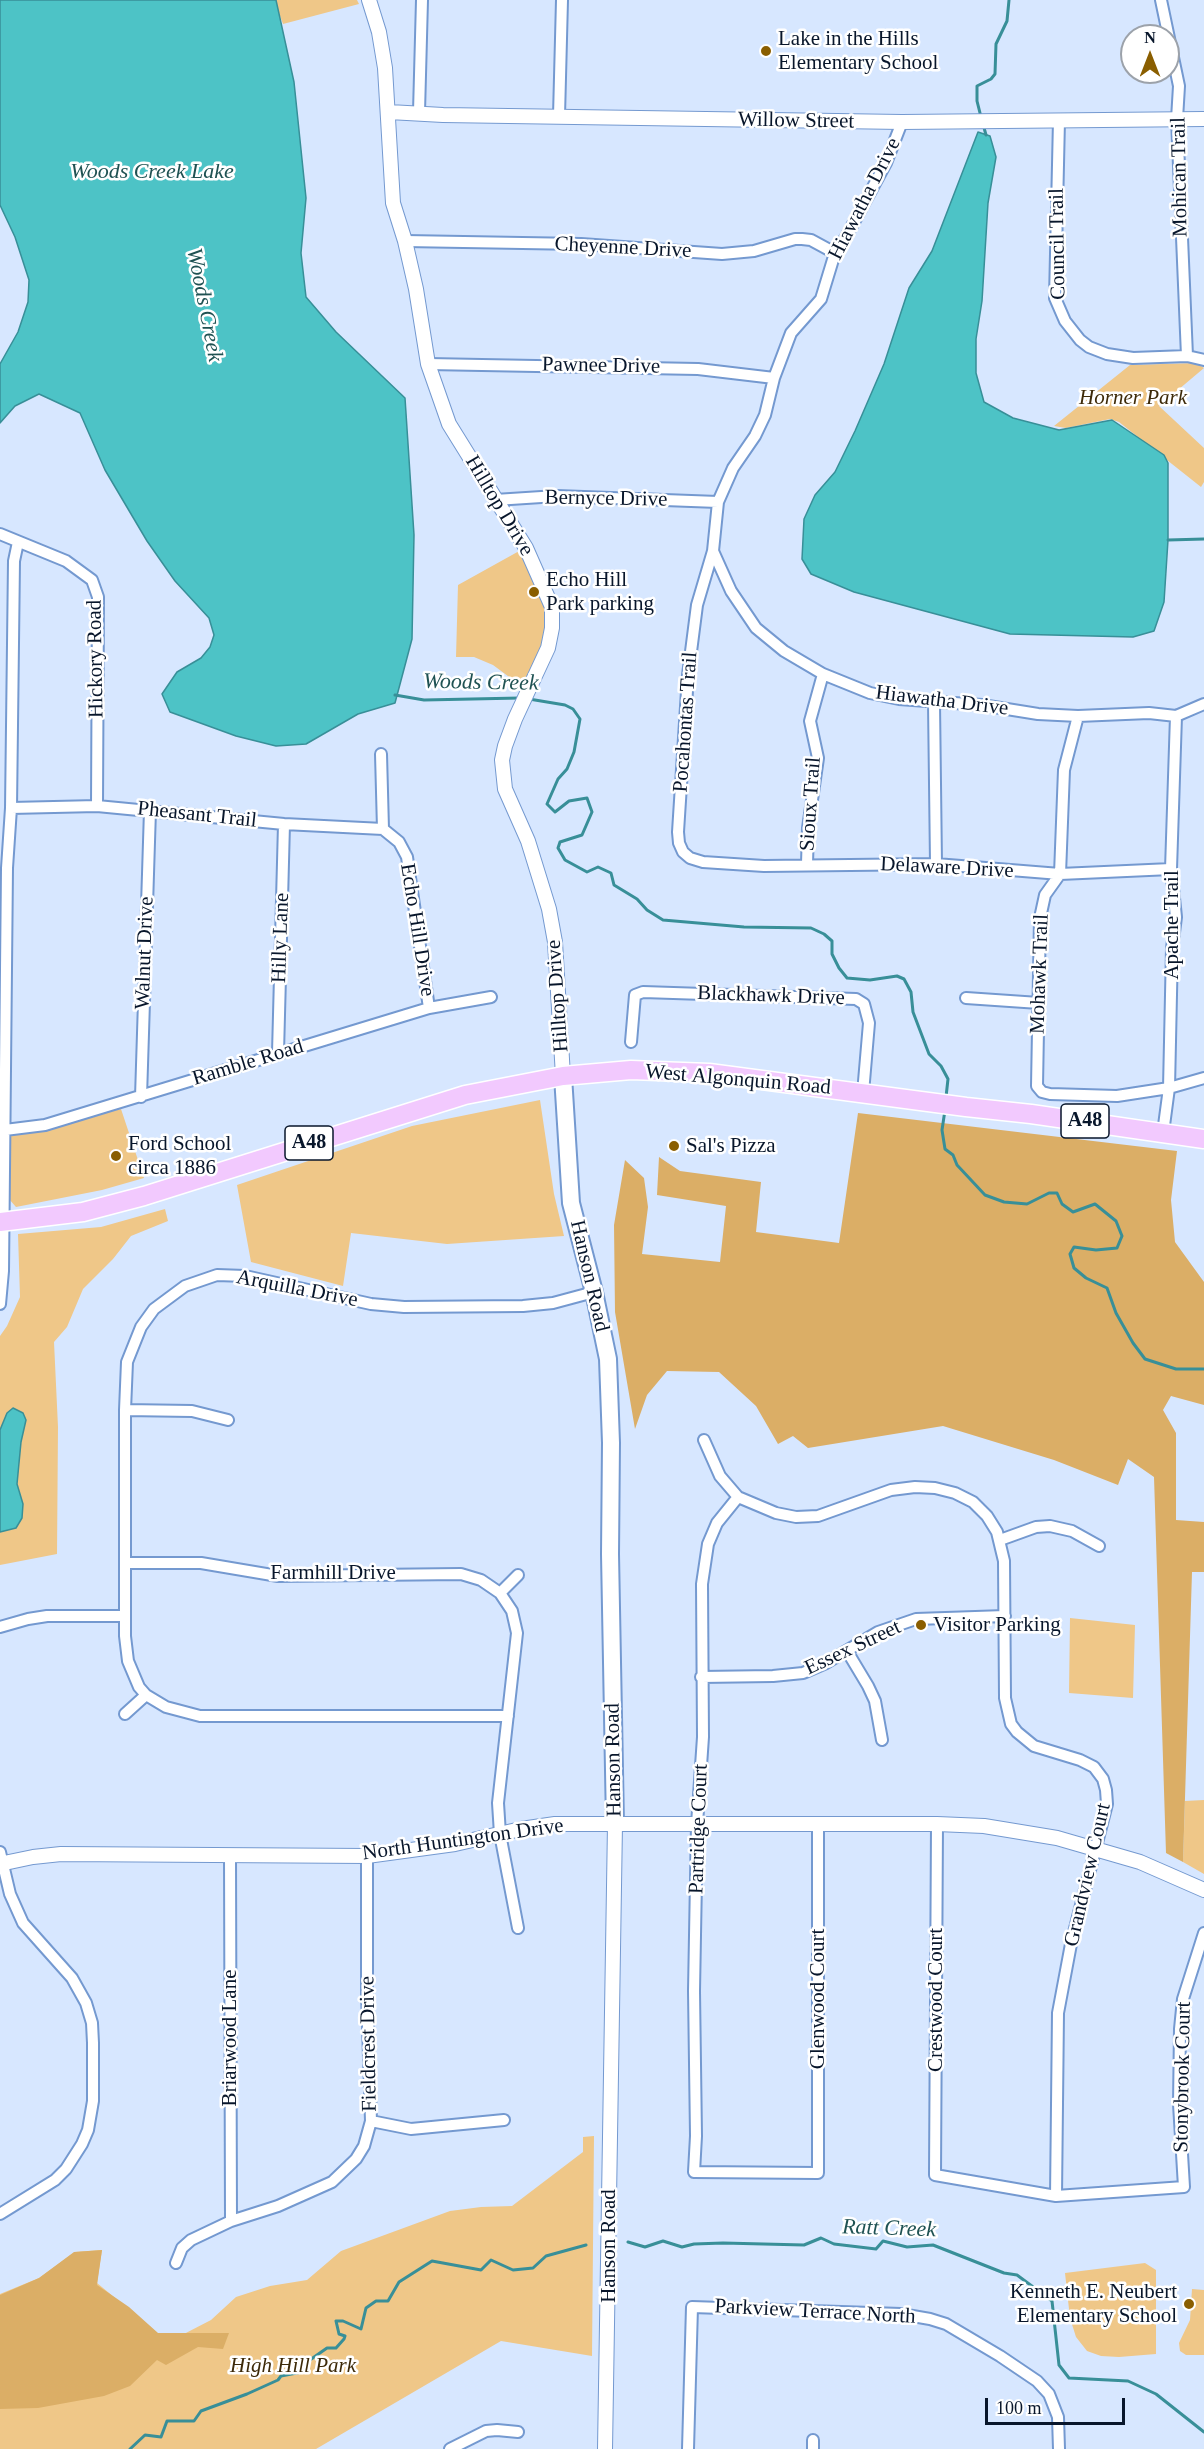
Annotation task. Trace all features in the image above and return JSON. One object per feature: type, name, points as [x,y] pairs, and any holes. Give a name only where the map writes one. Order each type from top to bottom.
[{"type":"main road","name":"West Algonquin Road","points":[[2,1222],[83,1212],[144,1196],[465,1095],[563,1076],[631,1070],[709,1073],[966,1107],[1031,1113],[1204,1139]]},
{"type":"main road","name":"Hanson Road","points":[[563,1076],[571,1203],[594,1292],[608,1359],[615,1824]]},
{"type":"street","name":"Hilltop Drive","points":[[369,0],[379,32],[389,112],[393,203],[405,240],[416,289],[428,364],[449,424],[526,548],[550,601],[553,617],[551,638],[538,675],[504,746],[502,776],[541,878],[549,909],[555,942],[563,1076]]},
{"type":"street","points":[[419,112],[422,0]]},
{"type":"street","points":[[559,116],[562,0]]},
{"type":"street","name":"Mohican Trail","points":[[1161,0],[1179,86],[1178,119],[1187,356]]},
{"type":"street","name":"Willow Street","points":[[389,112],[443,115],[902,122],[1204,119]]},
{"type":"street","name":"Council Trail","points":[[1059,120],[1055,298],[1072,331],[1089,346],[1107,354],[1133,358],[1187,356],[1204,360]]},
{"type":"street","name":"Hiawatha Drive","points":[[902,122],[886,163],[835,253],[821,299],[791,333],[774,378],[765,415],[733,468],[718,502],[712,551],[731,591],[756,628],[783,651],[823,674],[870,693],[934,703],[965,703],[1038,714],[1078,716],[1149,713],[1176,716],[1204,704]]},
{"type":"street","name":"Cheyenne Drive","points":[[405,240],[581,244],[722,254],[754,251],[802,239],[811,240],[835,253]]},
{"type":"street","name":"Pawnee Drive","points":[[428,364],[698,369],[774,378]]},
{"type":"street","name":"Bernyce Drive","points":[[495,500],[557,496],[718,502]]},
{"type":"street","name":"Hickory Road","points":[[0,534],[66,561],[92,580],[98,597],[97,806]]},
{"type":"street","points":[[0,1304],[5,1130],[3,868],[11,808],[14,561],[18,542]]},
{"type":"street","name":"Pocahontas Trail","points":[[712,551],[697,605],[688,675],[678,832],[683,852],[690,858],[724,864]]},
{"type":"street","name":"Sioux Trail","points":[[807,864],[807,839],[818,758],[810,721],[823,674]]},
{"type":"street","points":[[934,703],[936,864]]},
{"type":"street","points":[[1060,874],[1064,770],[1078,716]]},
{"type":"street","name":"Apache Trail","points":[[1162,1133],[1169,1088],[1172,948],[1176,917],[1171,869],[1176,716]]},
{"type":"street","points":[[381,754],[383,829]]},
{"type":"street","name":"Pheasant Trail","points":[[11,808],[97,806],[284,824],[383,829]]},
{"type":"street","name":"Walnut Drive","points":[[141,1097],[150,810]]},
{"type":"street","name":"Hilly Lane","points":[[278,1053],[284,824]]},
{"type":"street","name":"Echo Hill Drive","points":[[383,829],[399,842],[407,856],[429,1008]]},
{"type":"street","name":"Delaware Drive","points":[[724,864],[764,866],[936,864],[1060,874],[1171,869]]},
{"type":"street","name":"Mohawk Trail","points":[[1060,874],[1050,887],[1041,912],[1036,1080],[1042,1092],[1060,1095],[1117,1096],[1169,1088]]},
{"type":"street","name":"Blackhawk Drive","points":[[631,1042],[635,995],[643,992],[856,999],[864,1004],[869,1023],[862,1093]]},
{"type":"street","name":"Ramble Road","points":[[5,1130],[45,1125],[429,1008],[491,997]]},
{"type":"street","points":[[966,998],[1039,1003]]},
{"type":"street","points":[[1169,1088],[1204,1077]]},
{"type":"street","name":"Arquilla Drive","points":[[146,1695],[128,1661],[125,1616],[127,1563],[125,1410],[128,1362],[131,1351],[147,1318],[154,1309],[177,1291],[216,1275],[246,1276],[371,1304],[404,1307],[523,1306],[553,1303],[594,1292]]},
{"type":"street","points":[[125,1410],[192,1411],[228,1420]]},
{"type":"street","name":"Grandview Court","points":[[704,1440],[720,1476],[738,1497],[776,1513],[807,1518],[891,1490],[915,1487],[935,1488],[955,1493],[973,1502],[987,1516],[1000,1540],[1004,1561],[1005,1698],[1008,1716],[1017,1732],[1034,1746],[1080,1760],[1094,1767],[1103,1779],[1107,1804],[1065,1973],[1058,2013],[1056,2196]]},
{"type":"street","name":"Partridge Court","points":[[738,1497],[717,1523],[704,1562],[701,1677],[703,1737],[697,1824],[694,1991],[696,2136],[694,2172],[818,2173]]},
{"type":"street","points":[[1000,1540],[1036,1527],[1050,1527],[1072,1531],[1099,1546]]},
{"type":"street","name":"Farmhill Drive","points":[[127,1563],[201,1563],[278,1576],[461,1574],[481,1580],[500,1593]]},
{"type":"street","points":[[518,1575],[500,1593],[512,1611],[517,1633],[499,1784],[498,1821],[518,1928]]},
{"type":"street","points":[[0,1628],[47,1616],[125,1616]]},
{"type":"street","name":"Essex Street","points":[[701,1677],[774,1676],[803,1673],[847,1651],[878,1632],[916,1620],[1005,1616]]},
{"type":"street","points":[[847,1651],[875,1701],[882,1740]]},
{"type":"street","points":[[125,1714],[146,1695],[166,1707],[200,1716],[508,1716]]},
{"type":"street","name":"Hanson Road","points":[[605,2449],[615,1824]]},
{"type":"street","name":"North Huntington Drive","points":[[1,1860],[61,1854],[367,1856],[455,1844],[547,1825],[937,1824],[984,1826],[1058,1838],[1095,1847],[1140,1862],[1204,1890]]},
{"type":"street","name":"Crestwood Court","points":[[937,1824],[935,2175],[1056,2196]]},
{"type":"street","name":"Glenwood Court","points":[[818,1826],[818,2173]]},
{"type":"street","name":"Briarwood Lane","points":[[230,1855],[231,2221]]},
{"type":"street","name":"Fieldcrest Drive","points":[[176,2263],[182,2248],[191,2240],[231,2221],[278,2206],[332,2181],[356,2159],[364,2146],[371,2121],[367,1994],[367,1856]]},
{"type":"street","points":[[0,2214],[55,2180],[66,2169],[88,2130],[93,2101],[92,2023],[86,2003],[72,1978],[23,1923],[10,1894],[1,1860]]},
{"type":"street","name":"Stonybrook Court","points":[[1056,2196],[1185,2187],[1179,2099],[1181,2021],[1183,1999],[1204,1933]]},
{"type":"street","points":[[371,2121],[411,2128],[504,2120]]},
{"type":"street","name":"Parkview Terrace North","points":[[688,2449],[692,2307],[913,2314],[930,2319],[962,2332],[1000,2356],[1049,2394],[1058,2417],[1059,2449]]},
{"type":"street","points":[[450,2449],[486,2432],[497,2430],[519,2432]]},
{"type":"green space","points":[[274,0],[357,0],[359,4],[283,24]]},
{"type":"green space","name":"Horner Park","points":[[1196,363],[1204,368],[1159,406],[1204,448],[1204,482],[1201,487],[1119,422],[1110,419],[1066,428],[1054,426],[1130,365]]},
{"type":"green space","points":[[521,550],[548,611],[544,640],[532,670],[525,682],[516,682],[493,665],[474,657],[456,657],[458,585]]},
{"type":"green space","points":[[540,1100],[554,1194],[564,1236],[447,1244],[351,1233],[343,1286],[251,1262],[237,1185],[412,1126]]},
{"type":"green space","points":[[121,1109],[144,1178],[102,1190],[16,1207],[9,1199],[10,1136]]},
{"type":"green space","points":[[165,1209],[168,1221],[131,1236],[113,1259],[83,1289],[67,1327],[54,1342],[58,1427],[57,1554],[0,1565],[0,1336],[20,1297],[18,1234],[101,1227]]},
{"type":"green space","points":[[1070,1618],[1135,1625],[1133,1698],[1069,1693]]},
{"type":"green space","points":[[1204,1800],[1204,1874],[1183,1862],[1185,1801]]},
{"type":"green space","name":"High Hill Park","points":[[594,2136],[592,2356],[501,2341],[316,2449],[0,2449],[0,2294],[39,2278],[75,2252],[102,2250],[97,2283],[160,2335],[182,2335],[211,2320],[236,2297],[270,2286],[307,2280],[341,2251],[450,2211],[512,2206],[583,2152],[583,2137]]},
{"type":"green space","points":[[1145,2263],[1156,2270],[1156,2354],[1119,2357],[1101,2356],[1087,2351],[1076,2337],[1070,2318],[1065,2273]]},
{"type":"green space","points":[[1192,2289],[1204,2290],[1204,2355],[1186,2355],[1180,2351],[1179,2343],[1190,2320]]},
{"type":"shaded area","points":[[858,1113],[1177,1151],[1171,1200],[1175,1242],[1204,1282],[1204,1405],[1171,1396],[1163,1410],[1176,1433],[1176,1520],[1204,1522],[1204,1572],[1192,1572],[1183,1862],[1166,1853],[1154,1477],[1128,1459],[1118,1485],[1054,1460],[943,1426],[808,1448],[793,1436],[778,1444],[756,1406],[719,1372],[667,1371],[647,1395],[635,1429],[615,1312],[614,1225],[625,1160],[644,1178],[648,1207],[642,1254],[720,1262],[726,1206],[657,1195],[659,1157],[680,1171],[761,1182],[756,1232],[839,1243]]},
{"type":"shaded area","points":[[102,2250],[97,2285],[129,2307],[158,2333],[229,2333],[223,2349],[198,2347],[166,2365],[157,2360],[130,2386],[104,2396],[38,2408],[0,2409],[0,2295],[39,2278],[74,2252]]},
{"type":"water","name":"Woods Creek Lake","points":[[0,0],[276,0],[294,82],[306,198],[301,253],[306,297],[336,332],[405,398],[414,535],[412,639],[395,703],[358,714],[306,744],[276,746],[236,736],[170,712],[162,694],[177,672],[201,658],[210,647],[214,635],[209,618],[175,581],[147,541],[105,470],[80,413],[39,394],[15,406],[0,423],[0,364],[18,332],[28,302],[29,280],[15,237],[0,205]]},
{"type":"water","points":[[978,132],[990,136],[996,157],[988,203],[982,301],[976,339],[976,373],[984,402],[1013,418],[1059,430],[1112,420],[1164,455],[1168,463],[1168,540],[1164,602],[1154,631],[1133,637],[1010,634],[854,592],[811,574],[802,559],[804,519],[815,495],[835,472],[855,431],[884,364],[909,288],[932,251]]},
{"type":"water","points":[[13,1408],[23,1413],[26,1420],[21,1442],[17,1484],[23,1504],[22,1518],[16,1528],[0,1532],[0,1430],[7,1413]]},
{"type":"waterway","points":[[981,117],[977,101],[977,86],[991,79],[995,74],[996,44],[1007,21],[1009,0]]},
{"type":"waterway","points":[[983,124],[986,135]]},
{"type":"waterway","points":[[1168,540],[1204,539]]},
{"type":"waterway","name":"Woods Creek","points":[[395,695],[424,700],[520,698]]},
{"type":"waterway","name":"Woods Creek","points":[[529,699],[565,705],[573,709],[580,719],[574,752],[547,804],[555,812],[569,801],[587,798],[592,812],[582,835],[560,842],[558,848],[565,860],[587,872],[598,867],[611,873],[614,885],[637,899],[647,910],[663,920],[744,927],[811,928],[832,941],[832,954],[847,978],[870,980],[897,976],[904,979],[911,992],[913,1012],[929,1054],[941,1066],[948,1079],[946,1097]]},
{"type":"waterway","name":"Woods Creek","points":[[945,1110],[942,1130],[945,1149],[953,1155],[957,1165],[985,1195],[1004,1202],[1027,1204],[1049,1193],[1057,1193],[1062,1204],[1073,1212],[1095,1204],[1116,1221],[1122,1236],[1117,1248],[1096,1250],[1074,1247],[1070,1254],[1074,1268],[1086,1278],[1107,1288],[1116,1313],[1145,1359],[1176,1369],[1204,1369]]},
{"type":"waterway","name":"Ratt Creek","points":[[628,2242],[645,2247],[663,2241],[682,2247],[694,2244],[723,2243],[804,2245],[821,2238],[834,2244],[876,2249],[883,2241],[907,2247],[933,2245],[1004,2273],[1017,2275],[1052,2301],[1059,2365],[1069,2378],[1128,2381],[1156,2394],[1204,2432]]},
{"type":"waterway","name":"Ratt Creek","points":[[130,2449],[145,2435],[161,2437],[167,2421],[194,2421],[201,2411],[247,2394],[278,2380],[281,2376],[302,2372],[302,2366],[307,2362],[327,2348],[336,2348],[344,2339],[345,2336],[339,2334],[336,2321],[343,2321],[361,2329],[366,2308],[376,2301],[388,2301],[399,2282],[432,2261],[481,2270],[491,2260],[513,2270],[533,2268],[546,2256],[586,2245]]},
{"type":"place","name":"Lake in the Hills Elementary School","points":[[766,51]]},
{"type":"place","name":"Echo Hill Park parking","points":[[534,592]]},
{"type":"place","name":"Sal's Pizza","points":[[674,1146]]},
{"type":"place","name":"Ford School circa 1886","points":[[116,1156]]},
{"type":"place","name":"Visitor Parking","points":[[921,1625]]},
{"type":"place","name":"Kenneth E. Neubert Elementary School","points":[[1189,2304]]}]
